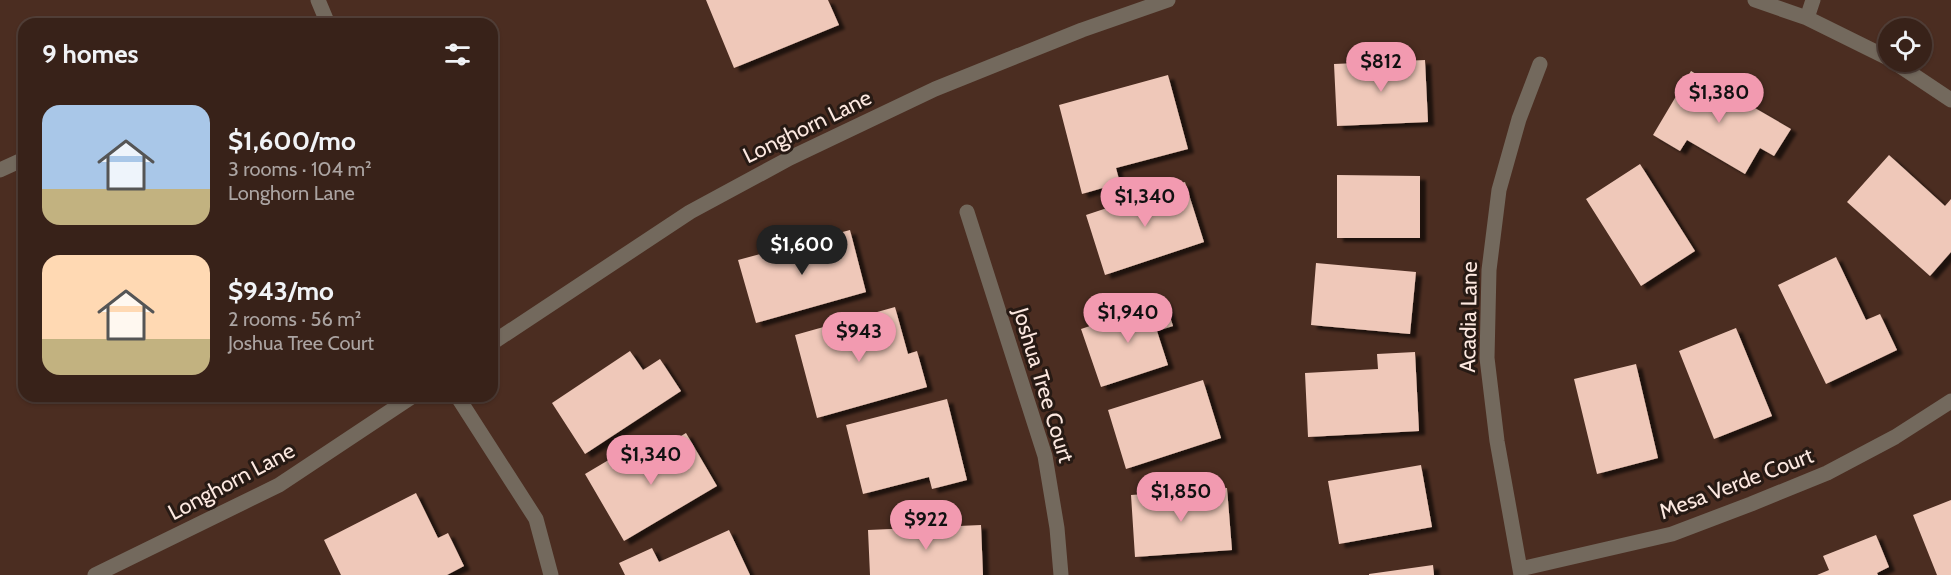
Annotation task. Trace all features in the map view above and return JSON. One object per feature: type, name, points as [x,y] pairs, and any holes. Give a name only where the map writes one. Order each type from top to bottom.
[{"type":"street","points":[[318,0],[326,18]]},
{"type":"street","name":"Longhorn Lane","points":[[498,339],[690,212],[790,158],[935,89],[1082,30],[1168,0]]},
{"type":"street","points":[[1755,0],[1807,18],[1878,53]]},
{"type":"street","points":[[1807,18],[1813,0]]},
{"type":"street","name":"Acadia Lane","points":[[1521,572],[1497,441],[1487,358],[1489,270],[1499,190],[1519,119],[1540,64]]},
{"type":"street","points":[[1909,72],[1951,100]]},
{"type":"street","points":[[0,170],[18,162]]},
{"type":"street","name":"Joshua Tree Court","points":[[967,212],[1045,456],[1057,528],[1061,575]]},
{"type":"street","name":"Mesa Verde Court","points":[[1521,572],[1672,534],[1751,504],[1827,473],[1895,437],[1951,401]]},
{"type":"street","name":"Longhorn Lane","points":[[95,575],[279,485],[404,402]]},
{"type":"street","points":[[461,402],[536,519],[551,575]]},
{"type":"building","points":[[706,0],[828,0],[839,25],[734,68]]},
{"type":"building","points":[[1425,60],[1428,122],[1337,126],[1334,64]]},
{"type":"building","points":[[1691,71],[1791,129],[1774,156],[1760,148],[1745,174],[1687,140],[1680,151],[1653,135]]},
{"type":"building","points":[[1168,75],[1188,149],[1116,168],[1120,183],[1082,194],[1059,105]]},
{"type":"building","points":[[1889,155],[1945,206],[1951,199],[1951,252],[1930,276],[1847,202]]},
{"type":"building","points":[[1640,164],[1695,251],[1641,286],[1586,199]]},
{"type":"building","points":[[1337,175],[1420,176],[1420,238],[1337,238]]},
{"type":"building","points":[[1185,182],[1204,242],[1105,275],[1086,215]]},
{"type":"building","points":[[850,230],[866,292],[756,323],[738,260]]},
{"type":"building","points":[[1836,257],[1866,320],[1880,314],[1897,350],[1826,384],[1778,285]]},
{"type":"building","points":[[1316,263],[1416,272],[1410,334],[1311,325]]},
{"type":"building","points":[[1165,301],[1173,326],[1157,331],[1168,365],[1101,387],[1081,329]]},
{"type":"building","points":[[895,307],[908,354],[917,351],[927,387],[817,418],[795,335]]},
{"type":"building","points":[[1736,328],[1772,416],[1714,439],[1679,351]]},
{"type":"building","points":[[630,351],[643,370],[660,359],[681,391],[585,454],[552,403]]},
{"type":"building","points":[[1415,352],[1419,431],[1308,437],[1305,373],[1378,369],[1377,354]]},
{"type":"building","points":[[1636,364],[1658,458],[1597,474],[1574,379]]},
{"type":"building","points":[[1203,380],[1221,438],[1126,469],[1108,410]]},
{"type":"building","points":[[947,399],[967,480],[932,489],[929,477],[863,494],[846,425]]},
{"type":"building","points":[[686,433],[717,486],[624,541],[585,474],[617,455],[625,469]]},
{"type":"building","points":[[1421,465],[1432,527],[1339,544],[1328,481]]},
{"type":"building","points":[[1227,488],[1232,550],[1135,557],[1131,495]]},
{"type":"building","points":[[416,493],[438,538],[448,533],[464,566],[447,575],[341,575],[324,540]]},
{"type":"building","points":[[1951,500],[1951,575],[1937,575],[1913,515]]},
{"type":"building","points":[[981,525],[983,575],[870,575],[868,530]]},
{"type":"building","points":[[729,530],[750,575],[625,575],[619,563],[652,548],[659,562]]},
{"type":"building","points":[[1876,535],[1889,567],[1877,573],[1878,575],[1817,575],[1829,570],[1823,556]]},
{"type":"building","points":[[1433,565],[1434,575],[1369,575],[1369,574]]}]
